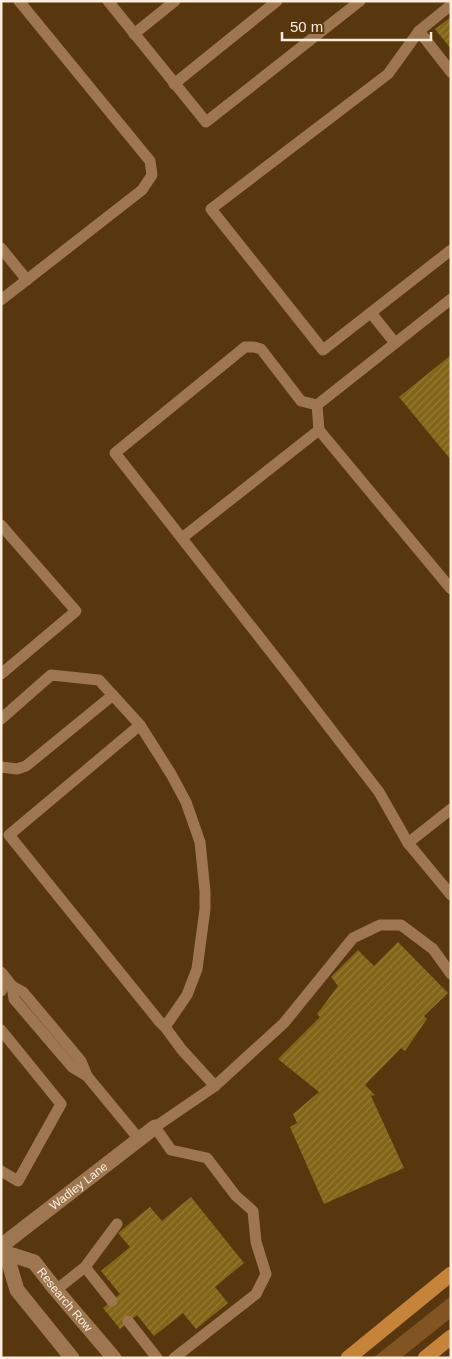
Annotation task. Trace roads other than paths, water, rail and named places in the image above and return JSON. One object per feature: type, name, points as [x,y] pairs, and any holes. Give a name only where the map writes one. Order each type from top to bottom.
[{"type":"main road","points":[[348,1358],[451,1274]]},
{"type":"main road","points":[[425,1358],[451,1337]]},
{"type":"street","name":"Wadley Lane","points":[[3,1249],[155,1127]]},
{"type":"street","name":"Research Row","points":[[3,1249],[34,1262],[114,1358]]},
{"type":"street","points":[[3,1249],[17,1290],[72,1358]]},
{"type":"lane","points":[[1,300],[142,190],[152,175],[150,161],[19,1]]},
{"type":"lane","points":[[108,1],[206,122],[360,1]]},
{"type":"lane","points":[[134,34],[175,1]]},
{"type":"lane","points":[[174,84],[277,1]]},
{"type":"lane","points":[[451,6],[418,31],[388,74],[211,209],[323,350],[451,250]]},
{"type":"lane","points":[[418,31],[451,72]]},
{"type":"lane","points":[[1,248],[27,280]]},
{"type":"lane","points":[[317,406],[451,298]]},
{"type":"lane","points":[[371,313],[395,343]]},
{"type":"lane","points":[[317,406],[301,401],[261,349],[245,347],[115,453],[379,792],[408,843],[451,895]]},
{"type":"lane","points":[[317,406],[319,430],[451,590]]},
{"type":"lane","points":[[182,538],[319,430]]},
{"type":"lane","points":[[1,526],[76,612],[1,674]]},
{"type":"lane","points":[[1,719],[51,675],[100,680],[140,725],[186,802],[200,842],[206,909],[196,969],[187,995],[165,1027]]},
{"type":"lane","points":[[1,767],[17,769],[26,766],[113,695]]},
{"type":"lane","points":[[140,725],[5,837],[165,1027],[182,1050],[215,1086]]},
{"type":"lane","points":[[408,843],[451,809]]},
{"type":"lane","points":[[174,1358],[256,1294],[266,1274],[256,1242],[252,1211],[236,1196],[207,1158],[171,1150],[155,1127],[215,1086],[284,1023],[353,938],[380,925],[401,925],[433,949],[451,974]]},
{"type":"lane","points":[[1,991],[7,979]]},
{"type":"lane","points":[[7,979],[14,999],[47,1029],[72,1067],[87,1076],[139,1139]]},
{"type":"lane","points":[[1,1030],[61,1104],[18,1181],[1,1171]]},
{"type":"lane","points":[[56,1290],[86,1266],[117,1224]]},
{"type":"lane","points":[[86,1266],[112,1301]]},
{"type":"lane","points":[[128,1321],[157,1358]]}]
